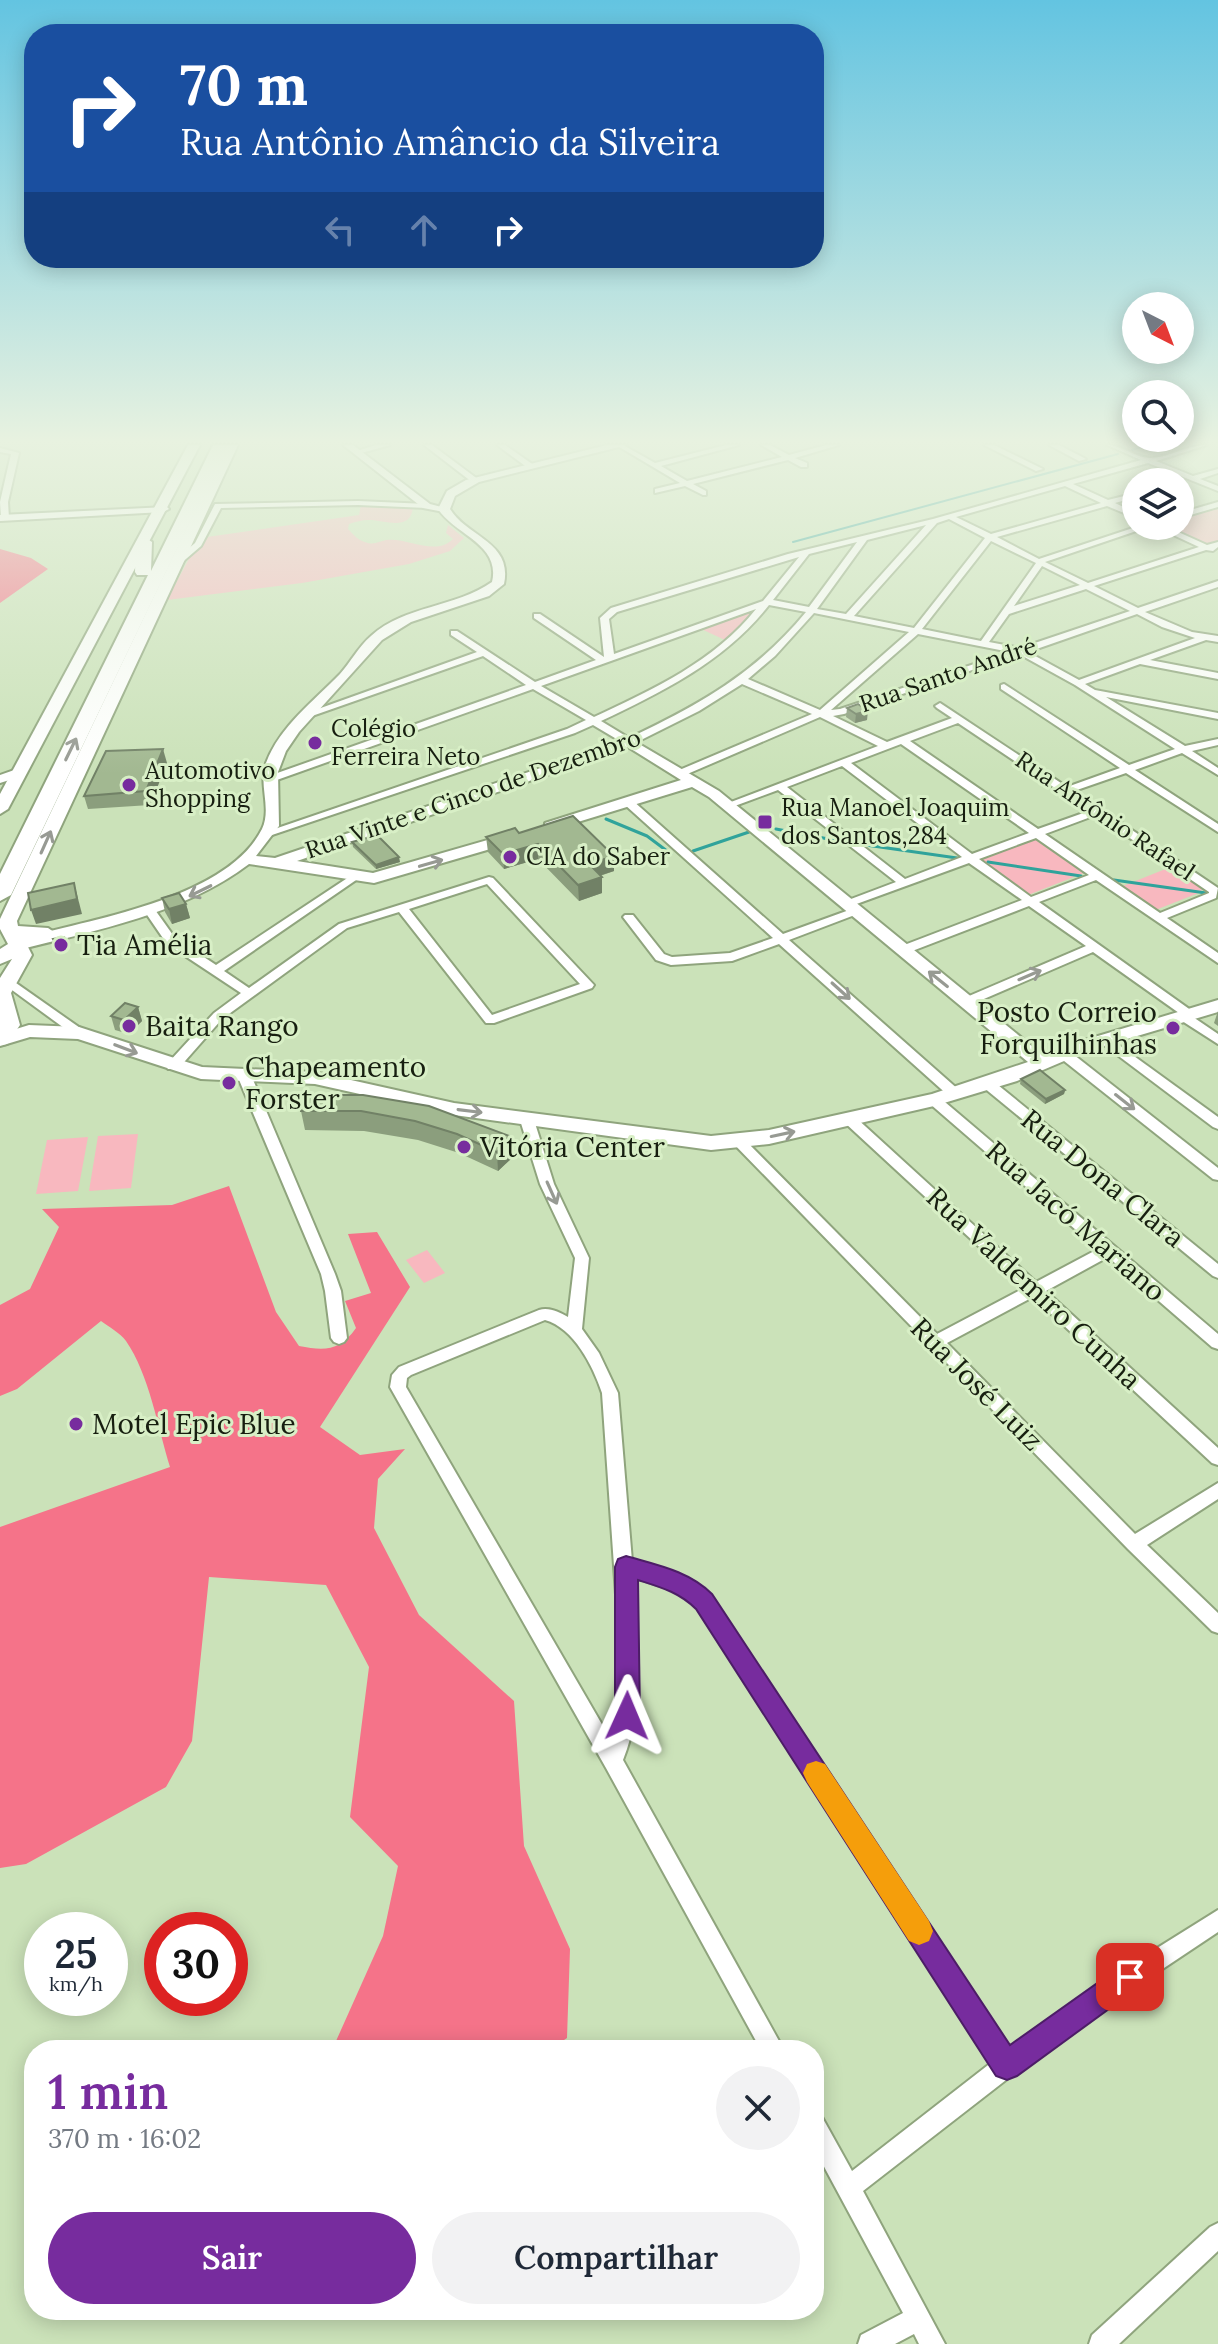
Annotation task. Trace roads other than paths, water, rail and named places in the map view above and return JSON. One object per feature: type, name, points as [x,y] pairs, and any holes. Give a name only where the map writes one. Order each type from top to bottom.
[{"type":"highway","points":[[142,554],[143,572]]},
{"type":"highway","points":[[0,856],[152,554]]},
{"type":"highway","points":[[0,895],[167,554]]},
{"type":"highway","points":[[97,697],[131,658]]},
{"type":"main road","points":[[1,804],[137,554]]},
{"type":"main road","points":[[9,941],[12,912],[180,554]]},
{"type":"main road","points":[[0,958],[17,932],[48,934],[149,909],[204,890],[244,859],[268,833],[274,806],[270,779],[276,756],[309,714],[376,638],[392,625],[428,610],[478,596],[498,584],[502,570],[494,554]]},
{"type":"main road","points":[[629,742],[728,805],[1042,1064]]},
{"type":"main road","name":"Rua Vinte e Cinco de Dezembro","points":[[244,859],[276,863],[629,742]]},
{"type":"main road","points":[[276,863],[355,876],[383,876],[628,802],[688,777]]},
{"type":"main road","points":[[0,1040],[10,1020],[1,993],[23,955],[9,941]]},
{"type":"main road","points":[[0,1040],[29,1031],[79,1033],[173,1066],[210,1074],[281,1074],[327,1080],[454,1109],[527,1120],[698,1142],[738,1141],[934,1100],[988,1084],[1105,1039],[1218,1006]]},
{"type":"street","points":[[176,563],[186,554]]},
{"type":"street","points":[[606,659],[604,618],[608,613],[801,554]]},
{"type":"street","points":[[268,833],[594,722],[689,673],[738,634],[769,602],[805,554]]},
{"type":"street","name":"Rua Vinte e Cinco de Dezembro","points":[[629,742],[696,709],[742,680],[780,647],[812,610],[852,554]]},
{"type":"street","points":[[848,617],[904,554]]},
{"type":"street","points":[[820,714],[916,631],[976,554]]},
{"type":"street","points":[[1023,554],[1185,633],[1214,636]]},
{"type":"street","points":[[983,644],[1040,563],[1053,554]]},
{"type":"street","points":[[1005,612],[1186,554]]},
{"type":"street","name":"Rua Santo André","points":[[688,777],[820,714],[836,713],[870,702],[1218,584]]},
{"type":"street","points":[[270,779],[769,602],[1020,651],[1082,686],[1218,772]]},
{"type":"street","points":[[537,616],[606,659]]},
{"type":"street","points":[[454,633],[629,742]]},
{"type":"street","points":[[1082,686],[1140,661],[1214,636]]},
{"type":"street","points":[[309,714],[484,653]]},
{"type":"street","points":[[1140,661],[1218,676]]},
{"type":"street","points":[[742,680],[886,746]]},
{"type":"street","points":[[1082,686],[1218,716]]},
{"type":"street","points":[[1004,687],[1218,829]]},
{"type":"street","points":[[848,692],[870,702]]},
{"type":"street","points":[[1125,715],[1134,699]]},
{"type":"street","name":"Rua Antônio Rafael","points":[[940,706],[1214,890],[1212,896],[1158,918]]},
{"type":"street","points":[[728,805],[959,719]]},
{"type":"street","points":[[902,740],[1218,959]]},
{"type":"street","points":[[1067,790],[1127,768],[1218,742]]},
{"type":"street","points":[[1185,751],[1218,759]]},
{"type":"street","points":[[843,762],[1218,1040]]},
{"type":"street","points":[[0,779],[20,772]]},
{"type":"street","points":[[779,786],[904,883]]},
{"type":"street","points":[[628,802],[955,1094]]},
{"type":"street","points":[[629,917],[660,957],[671,961],[732,957],[783,939],[904,883],[1098,811]]},
{"type":"street","points":[[216,971],[355,876]]},
{"type":"street","points":[[903,950],[1095,876]]},
{"type":"street","points":[[173,1066],[206,1027],[343,926],[489,880],[588,985],[490,1020],[402,908]]},
{"type":"street","points":[[149,909],[171,941],[249,993]]},
{"type":"street","points":[[966,1002],[1094,947]]},
{"type":"street","points":[[16,987],[79,1033]]},
{"type":"street","points":[[1105,1039],[1218,1124]]},
{"type":"street","points":[[1064,1054],[1218,1175]]},
{"type":"street","points":[[244,1075],[328,1274],[339,1338]]},
{"type":"street","name":"Rua Dona Clara","points":[[988,1084],[1218,1272]]},
{"type":"street","name":"Rua Jacó Mariano","points":[[934,1100],[1218,1343]]},
{"type":"street","name":"Rua Valdemiro Cunha","points":[[849,1119],[1218,1458]]},
{"type":"street","points":[[527,1120],[547,1184],[582,1258],[574,1330]]},
{"type":"street","name":"Rua José Luiz","points":[[738,1141],[1134,1544],[1218,1625]]},
{"type":"street","points":[[936,1342],[1109,1250]]},
{"type":"street","points":[[613,1761],[625,1732],[627,1716],[626,1567],[610,1393],[603,1373],[574,1330],[553,1314],[532,1317],[405,1371],[397,1381],[398,1387],[613,1761],[767,2040]]},
{"type":"street","points":[[1134,1544],[1218,1490]]},
{"type":"street","points":[[626,1567],[676,1582],[693,1590],[704,1602],[1007,2065]]},
{"type":"street","points":[[848,2188],[1007,2065],[1145,1966],[1218,1920]]},
{"type":"street","points":[[824,2144],[933,2344]]},
{"type":"street","points":[[1101,2344],[1218,2235]]},
{"type":"street","points":[[870,2344],[918,2318]]},
{"type":"waterway","points":[[606,819],[647,836],[671,854]]},
{"type":"waterway","points":[[776,829],[839,841]]},
{"type":"waterway","points":[[693,851],[749,832]]},
{"type":"waterway","points":[[866,845],[957,858]]},
{"type":"waterway","points":[[988,862],[1081,876]]},
{"type":"waterway","points":[[1114,880],[1206,893]]},
{"type":"place","name":"Colégio Ferreira Neto","points":[[315,743]]},
{"type":"place","name":"Automotivo Shopping","points":[[129,785]]},
{"type":"place","name":"Rua Manoel Joaquim dos Santos,284","points":[[765,822]]},
{"type":"place","name":"CIA do Saber","points":[[510,857]]},
{"type":"place","name":"Tia Amélia","points":[[61,945]]},
{"type":"place","name":"Baita Rango","points":[[129,1026]]},
{"type":"place","name":"Posto Correio Forquilhinhas","points":[[1173,1028]]},
{"type":"place","name":"Chapeamento Forster","points":[[229,1083]]},
{"type":"place","name":"Vitória Center","points":[[464,1147]]},
{"type":"place","name":"Motel Epic Blue","points":[[76,1424]]}]
